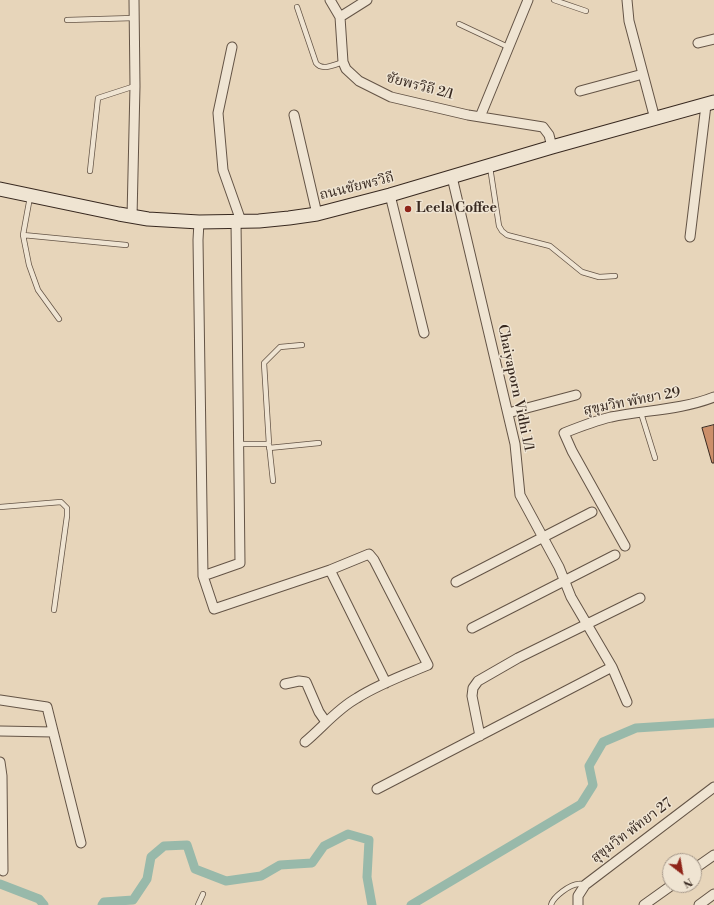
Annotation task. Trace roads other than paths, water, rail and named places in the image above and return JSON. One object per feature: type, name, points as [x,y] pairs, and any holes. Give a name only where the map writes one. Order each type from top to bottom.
[{"type":"main road","name":"ถนนชัยพรวิถี","points":[[0,189],[132,217],[200,222],[289,218],[317,214],[390,195],[552,147],[710,103]]},
{"type":"street","points":[[132,217],[135,86],[134,0]]},
{"type":"street","points":[[330,0],[340,17],[343,62]]},
{"type":"street","points":[[340,17],[367,0]]},
{"type":"street","points":[[480,117],[528,0]]},
{"type":"street","points":[[627,0],[629,21],[655,119]]},
{"type":"street","points":[[698,43],[714,38]]},
{"type":"street","points":[[203,576],[240,564],[239,221],[223,170],[218,113],[232,47]]},
{"type":"street","name":"ชัยพรวิถี 2/1","points":[[343,62],[346,68],[359,81],[391,97],[480,117],[543,127],[549,136],[552,147]]},
{"type":"street","points":[[580,91],[643,74]]},
{"type":"street","points":[[690,236],[710,103]]},
{"type":"street","points":[[294,115],[317,214]]},
{"type":"street","name":"Chaiyaporn Vidhi 1/1","points":[[452,177],[515,444],[520,495],[544,537],[571,597],[612,667],[627,702]]},
{"type":"street","points":[[390,195],[424,333]]},
{"type":"street","points":[[200,222],[198,240],[203,576],[214,609],[330,570],[369,554],[374,560],[428,665],[356,698],[326,722],[305,742]]},
{"type":"street","points":[[508,412],[576,394]]},
{"type":"street","name":"สุขุมวิท พัทยา 29","points":[[625,546],[572,451],[564,433],[583,425],[611,417],[677,408],[714,398]]},
{"type":"street","points":[[456,582],[592,512]]},
{"type":"street","points":[[472,628],[615,556]]},
{"type":"street","points":[[330,570],[386,683]]},
{"type":"street","points":[[480,736],[472,696],[473,688],[478,681],[518,658],[640,598]]},
{"type":"street","points":[[377,789],[612,667]]},
{"type":"street","points":[[285,684],[299,681],[306,682],[319,712],[326,722]]},
{"type":"street","points":[[0,700],[47,707],[81,843]]},
{"type":"street","points":[[0,731],[53,732]]},
{"type":"street","points":[[0,762],[2,776],[3,870]]},
{"type":"street","name":"สุขุมวิท พัทยา 27","points":[[585,885],[714,787]]},
{"type":"street","points":[[702,863],[714,855]]},
{"type":"street","points":[[578,905],[578,896],[585,885]]},
{"type":"street","points":[[644,905],[662,892]]},
{"type":"street","points":[[699,905],[714,894]]},
{"type":"lane","points":[[554,0],[586,11]]},
{"type":"lane","points":[[297,7],[316,63],[323,68],[343,62]]},
{"type":"lane","points":[[67,20],[134,18]]},
{"type":"lane","points":[[459,24],[508,47]]},
{"type":"lane","points":[[90,171],[98,98],[135,86]]},
{"type":"lane","points":[[490,166],[499,226],[502,232],[550,246],[582,272],[599,277],[615,276]]},
{"type":"lane","points":[[30,196],[23,235],[29,265],[38,290],[59,319]]},
{"type":"lane","points":[[23,235],[126,245]]},
{"type":"lane","points":[[273,481],[269,446],[264,363],[280,347],[302,345]]},
{"type":"lane","points":[[641,413],[655,458]]},
{"type":"lane","points":[[239,444],[269,446],[319,443]]},
{"type":"lane","points":[[0,507],[61,502],[67,508],[54,610]]},
{"type":"lane","points":[[551,905],[563,890],[578,884],[585,885]]},
{"type":"lane","points":[[198,905],[203,894]]},
{"type":"waterway","points":[[411,905],[581,804],[593,785],[589,766],[603,742],[636,728],[714,723]]},
{"type":"waterway","points":[[102,905],[104,902],[133,900],[147,879],[151,857],[164,846],[187,845],[195,869],[226,881],[261,876],[280,865],[312,863],[324,846],[348,834],[369,840],[367,877],[372,905]]},
{"type":"waterway","points":[[0,884],[39,899],[44,905]]},
{"type":"place","name":"Leela Coffee","points":[[408,209]]}]
